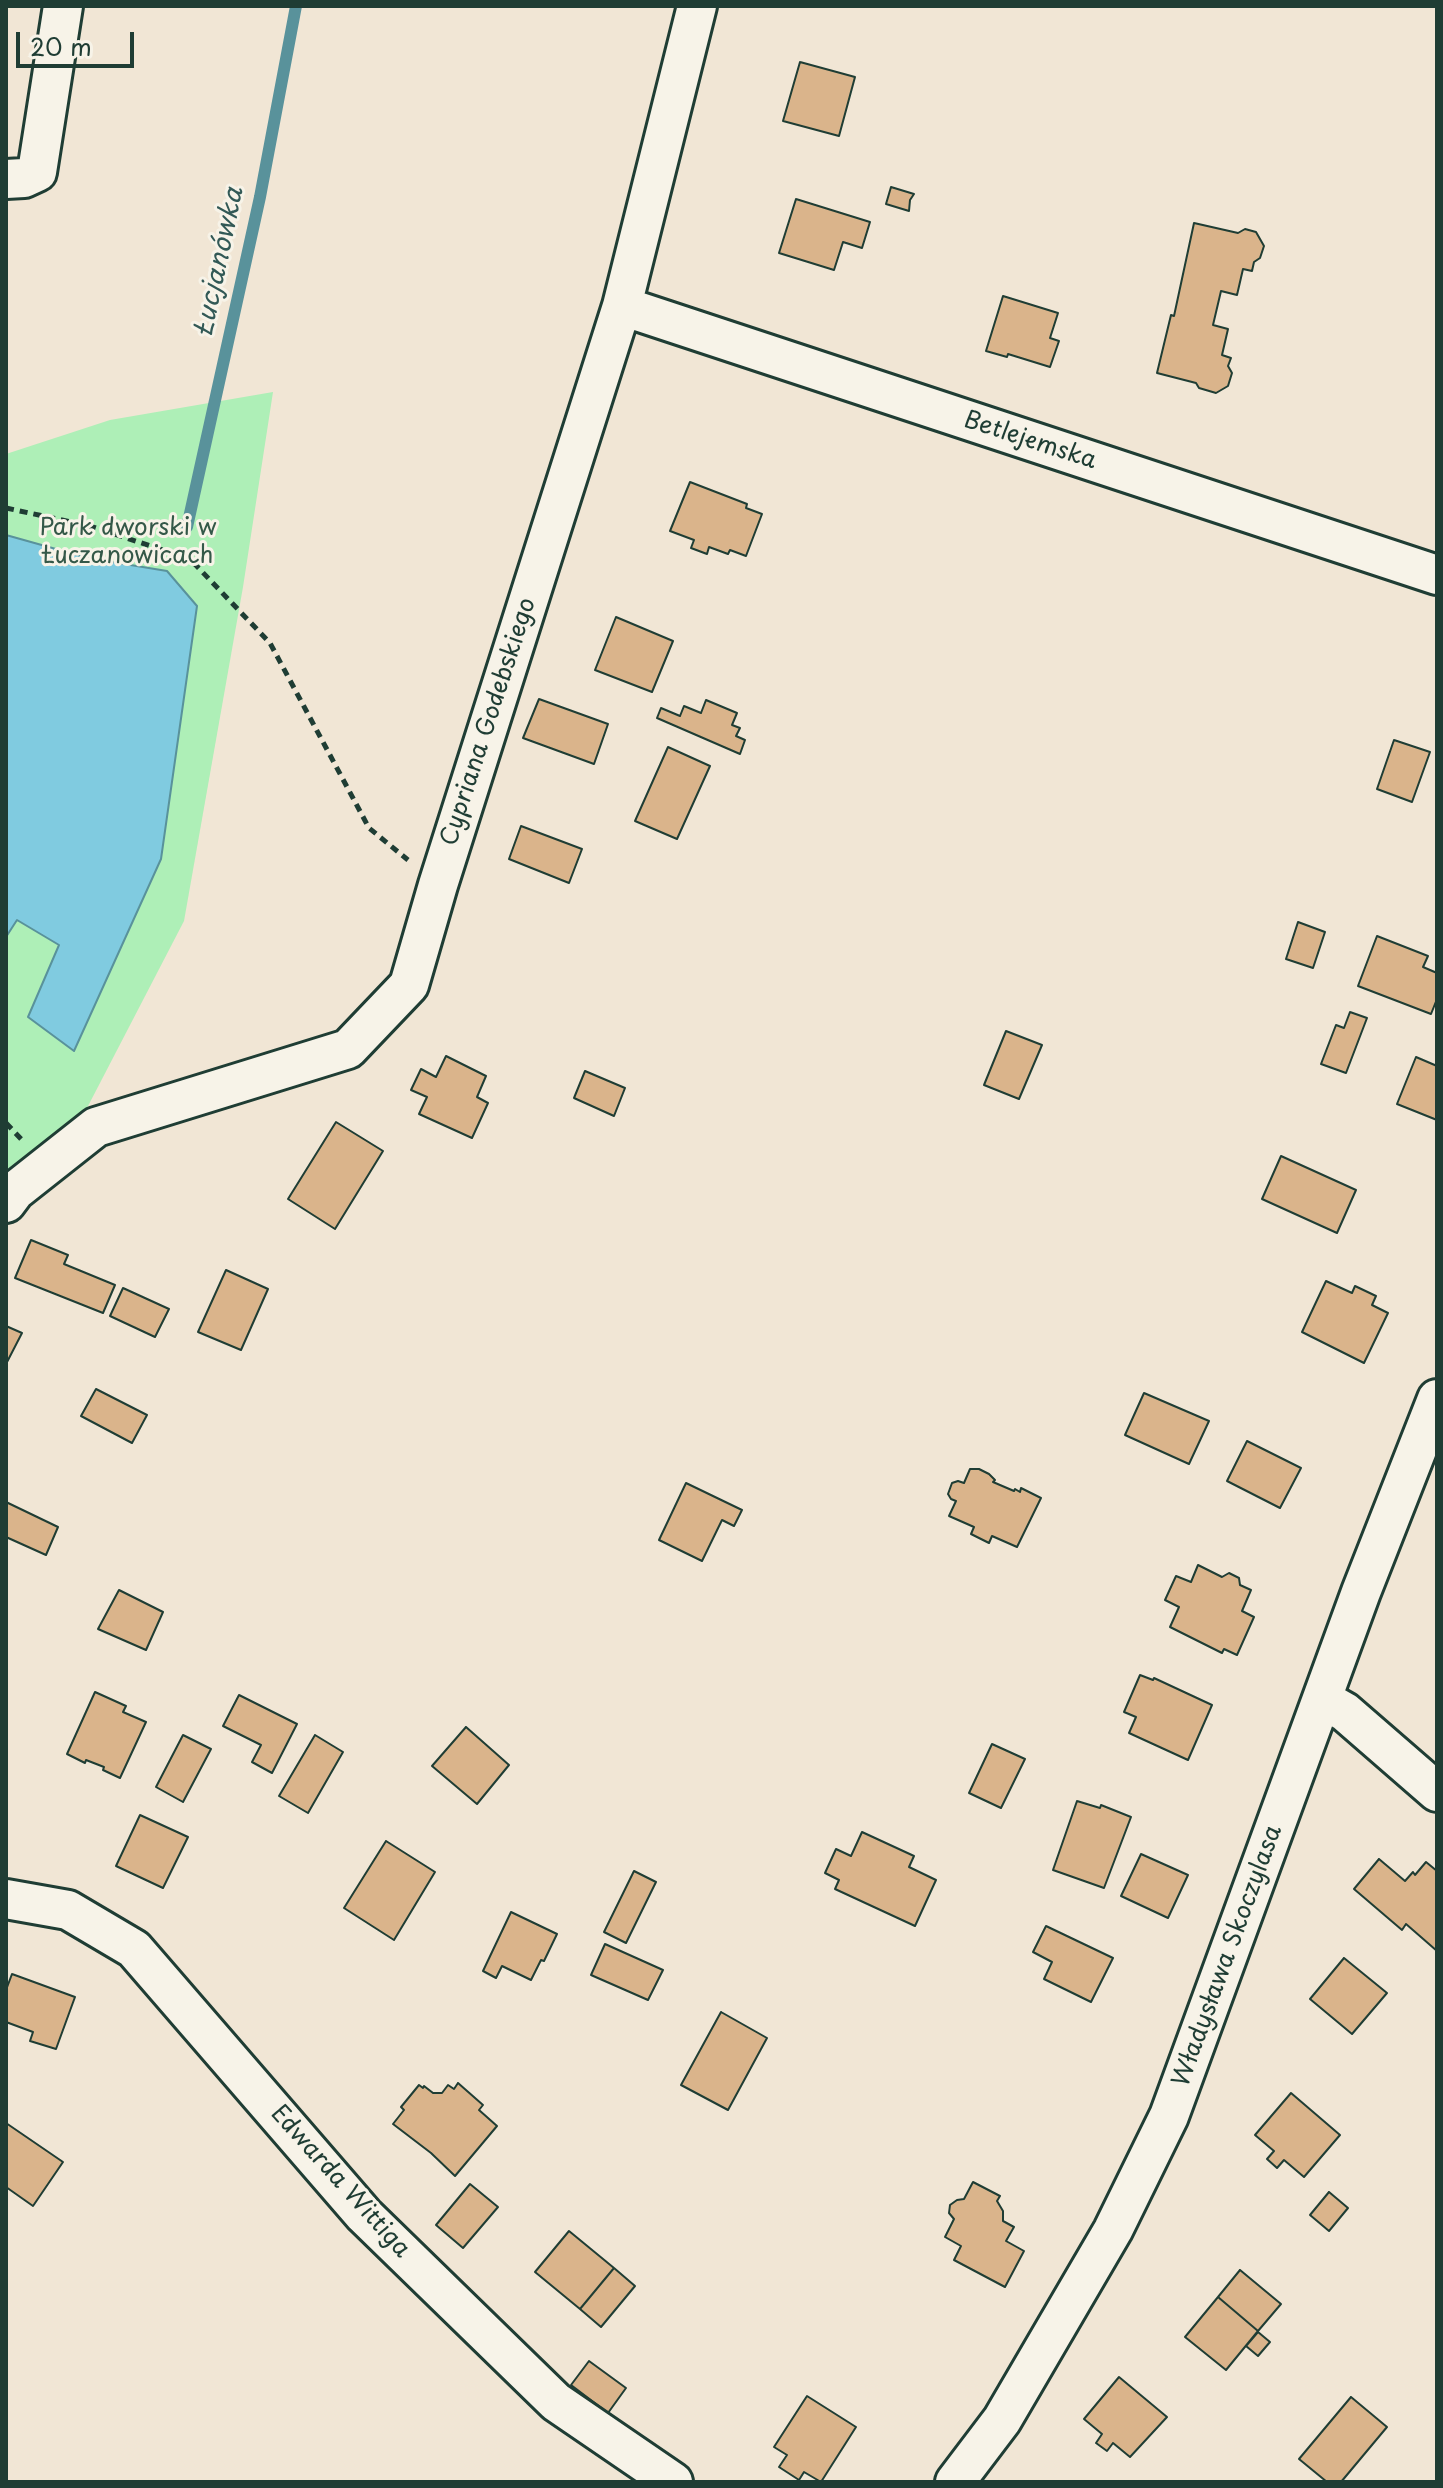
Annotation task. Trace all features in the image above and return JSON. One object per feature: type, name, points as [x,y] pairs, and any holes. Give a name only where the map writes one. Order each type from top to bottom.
[{"type":"street","points":[[6,179],[24,178],[37,172],[63,6]]},
{"type":"street","name":"Cypriana Godebskiego","points":[[6,1203],[15,1191],[96,1127],[348,1049],[409,985],[622,306],[697,6]]},
{"type":"street","name":"Betlejemska","points":[[622,306],[1437,575]]},
{"type":"street","name":"Władysława Skoczylasa","points":[[955,2482],[1002,2420],[1097,2258],[1169,2116],[1361,1592],[1437,1399]]},
{"type":"street","points":[[1322,1699],[1345,1712],[1437,1792]]},
{"type":"street","name":"Edwarda Wittiga","points":[[6,1899],[68,1910],[134,1949],[364,2215],[556,2402],[673,2482]]},
{"type":"path","points":[[6,508],[90,526],[190,559],[270,643],[369,828],[438,885]]},
{"type":"green space","name":"Park dworski w Łuczanowicach","points":[[273,392],[243,587],[184,921],[87,1108],[6,1203],[6,454],[110,420]]},
{"type":"water","points":[[6,535],[88,558],[167,571],[197,606],[161,859],[74,1051],[28,1017],[59,945],[17,920],[6,937]]},
{"type":"building","points":[[800,62],[855,77],[839,136],[783,121]]},
{"type":"building","points":[[891,187],[914,194],[909,211],[886,204]]},
{"type":"building","points":[[796,199],[870,222],[862,248],[843,242],[834,270],[779,253]]},
{"type":"building","points":[[1194,223],[1238,233],[1245,229],[1256,232],[1264,246],[1252,271],[1243,269],[1237,295],[1221,291],[1213,325],[1228,329],[1222,355],[1231,358],[1228,366],[1232,373],[1228,386],[1216,393],[1199,388],[1196,383],[1157,373],[1171,315],[1174,316]]},
{"type":"building","points":[[1003,296],[1058,313],[1050,338],[1059,341],[1050,367],[1008,354],[1007,357],[986,351]]},
{"type":"building","points":[[690,482],[747,504],[746,508],[762,514],[746,556],[709,547],[707,554],[691,548],[694,540],[670,531]]},
{"type":"building","points":[[616,617],[673,641],[652,692],[595,670]]},
{"type":"building","points":[[539,699],[608,724],[594,764],[523,738]]},
{"type":"building","points":[[706,700],[737,713],[732,725],[740,728],[736,736],[745,740],[740,754],[657,718],[661,708],[680,716],[684,706],[701,713]]},
{"type":"building","points":[[1394,740],[1430,752],[1412,802],[1377,789]]},
{"type":"building","points":[[668,747],[710,766],[677,839],[635,821]]},
{"type":"building","points":[[521,826],[582,849],[569,883],[509,859]]},
{"type":"building","points":[[1298,922],[1325,932],[1313,968],[1286,959]]},
{"type":"building","points":[[1377,936],[1428,956],[1423,967],[1437,973],[1437,999],[1431,1014],[1358,986]]},
{"type":"building","points":[[1350,1012],[1367,1018],[1346,1073],[1321,1064],[1336,1025],[1344,1028]]},
{"type":"building","points":[[1006,1031],[1042,1045],[1019,1099],[984,1085]]},
{"type":"building","points":[[446,1056],[486,1076],[477,1097],[488,1103],[472,1138],[419,1114],[427,1097],[411,1090],[421,1069],[436,1077]]},
{"type":"building","points":[[1416,1057],[1437,1066],[1437,1120],[1397,1104]]},
{"type":"building","points":[[585,1071],[625,1088],[614,1116],[574,1098]]},
{"type":"building","points":[[336,1122],[383,1151],[335,1229],[288,1199]]},
{"type":"building","points":[[1281,1156],[1356,1190],[1337,1233],[1262,1199]]},
{"type":"building","points":[[31,1240],[68,1255],[64,1264],[115,1285],[103,1313],[15,1278]]},
{"type":"building","points":[[226,1270],[268,1289],[241,1350],[198,1332]]},
{"type":"building","points":[[1326,1281],[1352,1293],[1355,1286],[1376,1296],[1372,1305],[1388,1313],[1364,1363],[1302,1332]]},
{"type":"building","points":[[123,1288],[169,1309],[155,1337],[110,1316]]},
{"type":"building","points":[[6,1326],[22,1333],[6,1364]]},
{"type":"building","points":[[96,1389],[147,1415],[132,1443],[81,1416]]},
{"type":"building","points":[[1144,1393],[1209,1421],[1189,1464],[1125,1435]]},
{"type":"building","points":[[1247,1441],[1301,1468],[1280,1508],[1227,1481]]},
{"type":"building","points":[[970,1469],[989,1474],[995,1480],[993,1482],[1014,1491],[1020,1492],[1021,1488],[1041,1498],[1017,1547],[992,1536],[989,1543],[971,1534],[974,1527],[949,1516],[956,1501],[948,1494],[952,1483],[964,1483]]},
{"type":"building","points":[[686,1483],[742,1510],[734,1526],[722,1520],[702,1561],[659,1540]]},
{"type":"building","points":[[6,1502],[58,1527],[46,1555],[6,1537]]},
{"type":"building","points":[[1198,1565],[1222,1577],[1229,1573],[1239,1578],[1240,1585],[1251,1590],[1242,1611],[1254,1617],[1237,1655],[1224,1649],[1222,1653],[1170,1627],[1179,1607],[1165,1600],[1176,1576],[1191,1582]]},
{"type":"building","points":[[119,1590],[163,1612],[146,1650],[98,1629]]},
{"type":"building","points":[[1140,1675],[1154,1678],[1212,1705],[1188,1760],[1129,1733],[1136,1717],[1124,1712]]},
{"type":"building","points":[[95,1692],[126,1706],[123,1712],[146,1722],[120,1778],[103,1770],[104,1767],[86,1760],[85,1763],[67,1754]]},
{"type":"building","points":[[239,1695],[297,1724],[272,1773],[252,1762],[261,1745],[223,1726]]},
{"type":"building","points":[[466,1727],[509,1765],[477,1804],[432,1766]]},
{"type":"building","points":[[183,1735],[211,1749],[183,1802],[156,1787]]},
{"type":"building","points":[[315,1735],[343,1752],[308,1813],[279,1796]]},
{"type":"building","points":[[992,1744],[1025,1759],[1001,1808],[969,1793]]},
{"type":"building","points":[[1077,1801],[1100,1808],[1101,1805],[1131,1817],[1104,1888],[1053,1870]]},
{"type":"building","points":[[140,1815],[188,1837],[163,1888],[116,1866]]},
{"type":"building","points":[[862,1832],[914,1856],[909,1867],[936,1880],[915,1926],[835,1889],[839,1880],[825,1873],[836,1849],[851,1856]]},
{"type":"building","points":[[386,1841],[435,1872],[394,1940],[344,1908]]},
{"type":"building","points":[[1141,1854],[1188,1875],[1168,1918],[1121,1896]]},
{"type":"building","points":[[1379,1859],[1405,1881],[1426,1862],[1437,1871],[1437,1951],[1406,1924],[1402,1930],[1354,1889]]},
{"type":"building","points":[[634,1871],[656,1882],[626,1943],[604,1932]]},
{"type":"building","points":[[511,1912],[557,1934],[531,1980],[502,1966],[496,1978],[483,1971]]},
{"type":"building","points":[[1046,1926],[1113,1958],[1091,2002],[1044,1979],[1052,1962],[1033,1952]]},
{"type":"building","points":[[605,1944],[663,1970],[648,2000],[591,1975]]},
{"type":"building","points":[[1344,1958],[1387,1993],[1352,2034],[1310,1999]]},
{"type":"building","points":[[12,1974],[75,1997],[56,2049],[30,2041],[33,2032],[6,2022],[6,1990]]},
{"type":"building","points":[[721,2012],[767,2038],[728,2110],[681,2085]]},
{"type":"building","points":[[458,2083],[483,2105],[479,2110],[497,2126],[455,2176],[393,2124],[404,2110],[401,2107],[419,2085],[433,2093],[442,2093],[448,2085],[454,2089]]},
{"type":"building","points":[[1291,2093],[1340,2135],[1304,2177],[1284,2160],[1277,2168],[1267,2159],[1274,2151],[1255,2135]]},
{"type":"building","points":[[6,2123],[63,2162],[33,2206],[6,2187]]},
{"type":"building","points":[[973,2182],[1000,2196],[997,2201],[1003,2211],[1003,2221],[1014,2227],[1006,2241],[1024,2251],[1005,2287],[954,2260],[961,2246],[945,2237],[954,2219],[949,2213],[950,2205],[964,2199]]},
{"type":"building","points":[[470,2184],[498,2207],[463,2248],[436,2225]]},
{"type":"building","points":[[1329,2192],[1348,2208],[1329,2231],[1310,2215]]},
{"type":"building","points":[[569,2231],[614,2268],[580,2309],[535,2272]]},
{"type":"building","points":[[614,2268],[635,2286],[601,2327],[580,2309]]},
{"type":"building","points":[[1240,2270],[1281,2304],[1258,2331],[1218,2297]]},
{"type":"building","points":[[1218,2297],[1258,2331],[1226,2370],[1185,2337]]},
{"type":"building","points":[[1258,2332],[1270,2342],[1258,2356],[1246,2346]]},
{"type":"building","points":[[589,2361],[626,2388],[608,2413],[571,2385]]},
{"type":"building","points":[[1119,2377],[1167,2417],[1130,2457],[1113,2443],[1107,2451],[1096,2443],[1102,2434],[1084,2419]]},
{"type":"building","points":[[807,2396],[856,2427],[821,2482],[804,2472],[799,2480],[779,2467],[787,2455],[774,2447]]},
{"type":"building","points":[[1351,2397],[1387,2427],[1341,2482],[1327,2482],[1299,2459]]},
{"type":"waterway","name":"Łucjanówka","points":[[187,527],[260,197],[296,6]]}]
